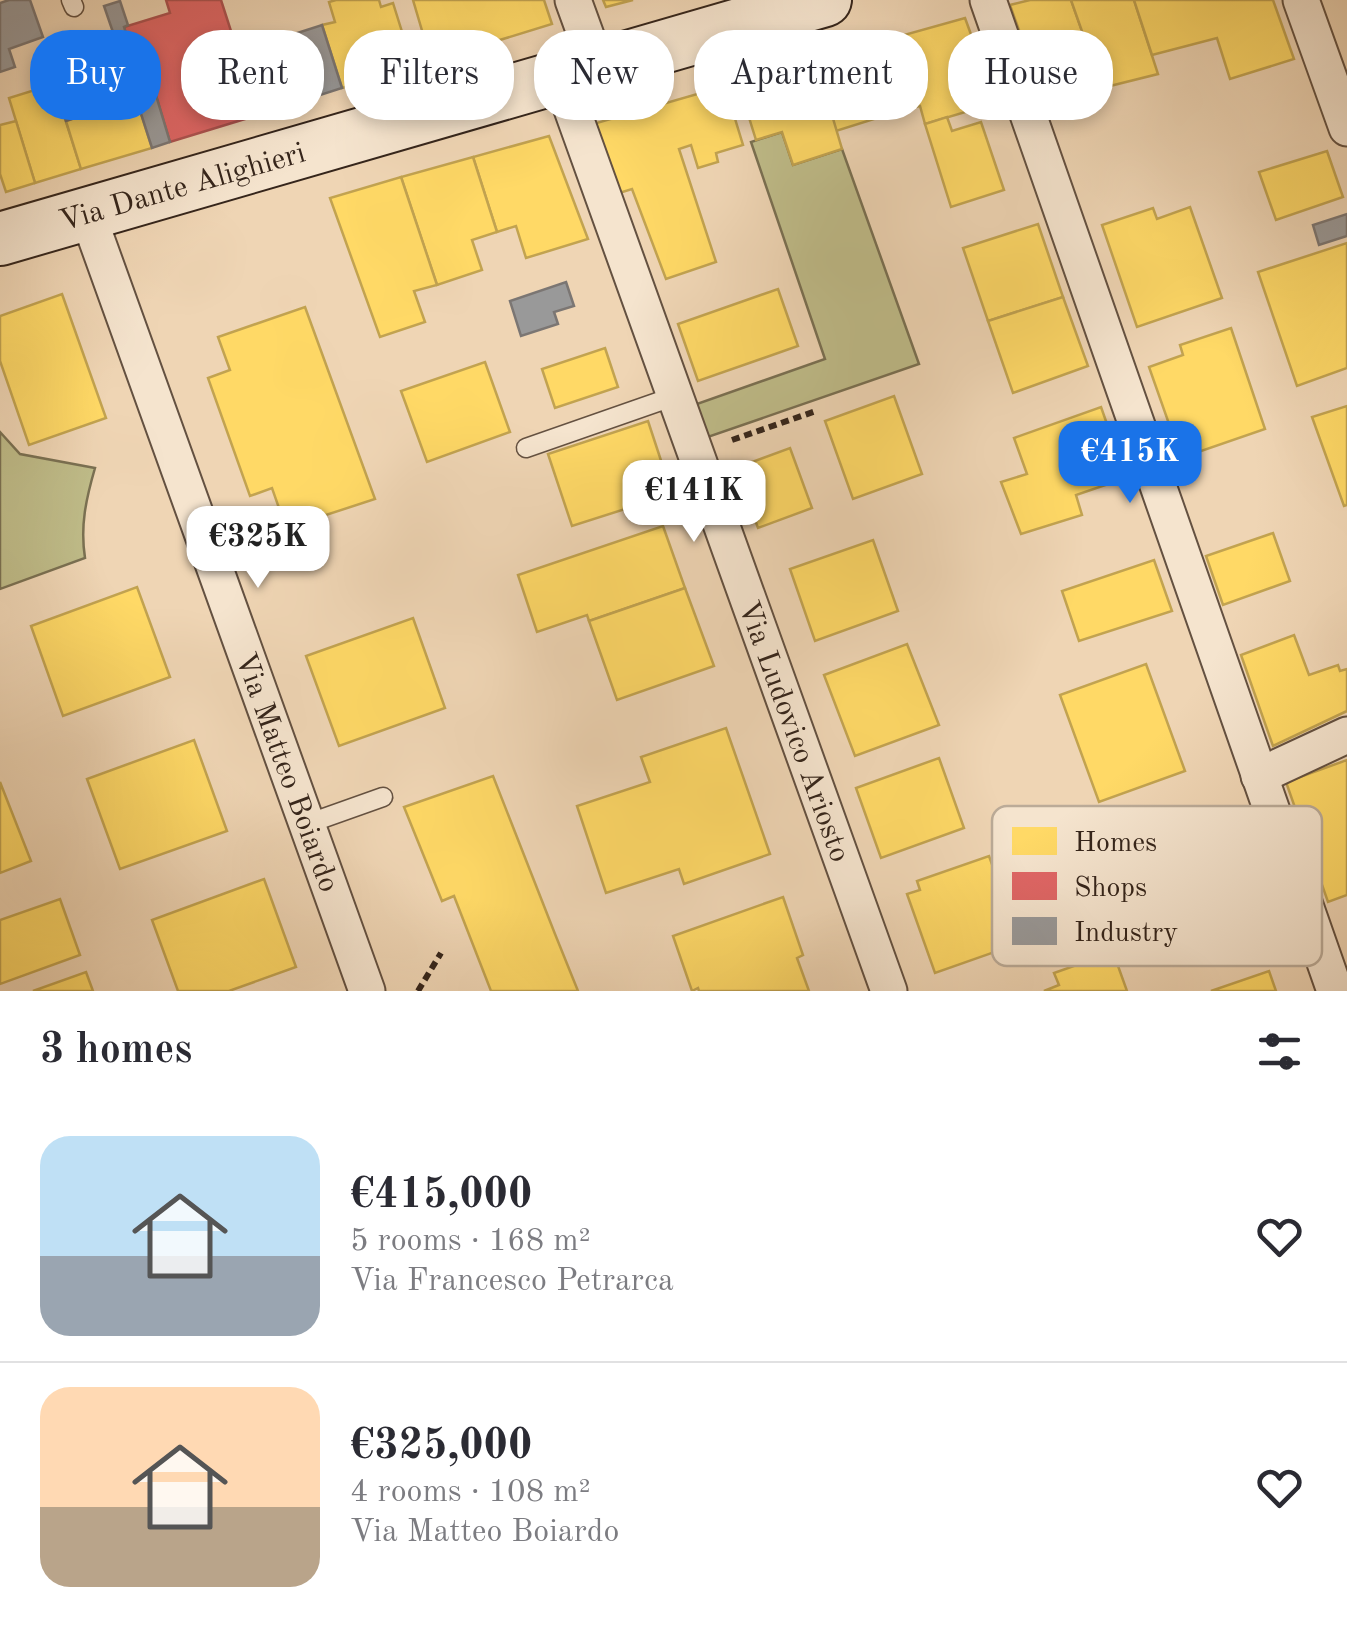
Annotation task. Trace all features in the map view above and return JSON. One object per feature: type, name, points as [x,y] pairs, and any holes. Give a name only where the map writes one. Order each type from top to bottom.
[{"type":"main road","name":"Via Dante Alighieri","points":[[674,44],[826,0]]},
{"type":"main road","name":"Via Dante Alighieri","points":[[0,238],[534,84]]},
{"type":"street","name":"Via Ludovico Ariosto","points":[[573,0],[576,30]]},
{"type":"street","points":[[988,0],[1270,806]]},
{"type":"street","points":[[1300,0],[1347,128]]},
{"type":"street","name":"Via Ludovico Ariosto","points":[[593,120],[675,396],[888,991]]},
{"type":"street","name":"Via Matteo Boiardo","points":[[87,214],[367,991]]},
{"type":"street","points":[[1259,776],[1347,735]]},
{"type":"street","points":[[1322,954],[1335,991]]},
{"type":"lane","points":[[526,448],[675,396]]},
{"type":"lane","points":[[307,824],[383,797]]},
{"type":"path","points":[[695,452],[816,410]]},
{"type":"path","points":[[418,991],[440,953]]},
{"type":"shaded area","points":[[782,132],[793,165],[842,149],[919,364],[705,438],[694,405],[825,359],[751,142]]},
{"type":"shaded area","points":[[0,432],[20,454],[95,468],[85,513],[85,558],[0,589]]},
{"type":"building: Homes","points":[[379,0],[381,7],[393,3],[401,30],[344,30],[342,88],[322,25],[335,22],[329,2]]},
{"type":"building: Homes","points":[[413,0],[544,0],[552,24],[514,36],[514,30],[422,30]]},
{"type":"building: Homes","points":[[603,0],[633,0],[606,7]]},
{"type":"building: Homes","points":[[1030,0],[1071,0],[1082,30],[1019,30],[1010,5]]},
{"type":"building: Homes","points":[[1071,0],[1134,0],[1158,74],[1113,85],[1113,30],[1082,30]]},
{"type":"building: Homes","points":[[1134,0],[1273,0],[1294,59],[1230,79],[1217,38],[1152,55]]},
{"type":"building: Homes","points":[[965,18],[969,30],[948,30],[948,117],[925,124],[928,30],[922,30]]},
{"type":"building: Homes","points":[[30,91],[30,120],[65,120],[81,169],[35,183],[9,98]]},
{"type":"building: Homes","points":[[694,95],[694,120],[735,120],[743,145],[716,153],[718,162],[698,168],[691,145],[679,149],[716,262],[666,279],[632,189],[616,194],[593,124],[607,120],[674,120],[674,101]]},
{"type":"building: Homes","points":[[947,117],[952,131],[981,122],[1004,190],[951,207],[925,124]]},
{"type":"building: Homes","points":[[143,120],[152,148],[81,169],[66,121]]},
{"type":"building: Homes","points":[[750,120],[833,120],[842,149],[793,165],[782,132],[756,140]]},
{"type":"building: Homes","points":[[833,120],[871,120],[836,131]]},
{"type":"building: Homes","points":[[16,121],[35,183],[6,192],[0,174],[0,125]]},
{"type":"building: Homes","points":[[549,136],[588,239],[526,258],[516,226],[497,232],[473,157]]},
{"type":"building: Homes","points":[[1327,151],[1343,197],[1276,220],[1259,172]]},
{"type":"building: Homes","points":[[473,157],[497,232],[472,240],[482,270],[437,285],[401,177]]},
{"type":"building: Homes","points":[[401,177],[437,285],[414,291],[425,322],[380,337],[330,198]]},
{"type":"building: Homes","points":[[1190,207],[1222,298],[1137,327],[1102,225],[1153,208],[1157,219]]},
{"type":"building: Homes","points":[[1038,224],[1063,297],[988,321],[963,248]]},
{"type":"building: Homes","points":[[1347,243],[1347,368],[1297,386],[1258,272]]},
{"type":"building: Homes","points":[[778,289],[798,346],[698,381],[678,324]]},
{"type":"building: Homes","points":[[62,294],[106,418],[29,445],[0,361],[0,316]]},
{"type":"building: Homes","points":[[1063,297],[1088,366],[1013,393],[988,321]]},
{"type":"building: Homes","points":[[305,307],[375,499],[286,528],[272,488],[250,496],[208,378],[230,370],[218,337]]},
{"type":"building: Homes","points":[[1231,328],[1265,429],[1181,458],[1149,367],[1183,355],[1180,345]]},
{"type":"building: Homes","points":[[605,348],[618,387],[555,408],[542,369]]},
{"type":"building: Homes","points":[[485,362],[510,432],[427,462],[401,391]]},
{"type":"building: Homes","points":[[894,396],[922,474],[853,499],[825,421]]},
{"type":"building: Homes","points":[[1347,406],[1347,505],[1344,506],[1312,417]]},
{"type":"building: Homes","points":[[1101,407],[1126,478],[1076,495],[1082,515],[1021,534],[1001,482],[1027,474],[1014,438]]},
{"type":"building: Homes","points":[[648,421],[672,494],[572,526],[548,454]]},
{"type":"building: Homes","points":[[790,448],[812,508],[758,528],[736,468]]},
{"type":"building: Homes","points":[[663,526],[685,588],[589,621],[587,615],[537,632],[518,575]]},
{"type":"building: Homes","points":[[1273,533],[1290,581],[1223,605],[1206,556]]},
{"type":"building: Homes","points":[[873,540],[898,611],[815,641],[790,569]]},
{"type":"building: Homes","points":[[1154,560],[1172,611],[1079,641],[1062,591]]},
{"type":"building: Homes","points":[[137,587],[170,677],[63,716],[31,626]]},
{"type":"building: Homes","points":[[685,588],[714,666],[617,700],[589,621]]},
{"type":"building: Homes","points":[[413,618],[445,708],[339,746],[306,656]]},
{"type":"building: Homes","points":[[1294,635],[1309,675],[1338,665],[1340,671],[1347,669],[1347,711],[1273,746],[1241,655]]},
{"type":"building: Homes","points":[[907,644],[939,725],[855,756],[824,675]]},
{"type":"building: Homes","points":[[1146,664],[1185,771],[1099,802],[1060,695]]},
{"type":"building: Homes","points":[[726,728],[770,854],[684,884],[679,869],[606,893],[577,806],[650,782],[641,757]]},
{"type":"building: Homes","points":[[194,740],[227,831],[120,869],[87,779]]},
{"type":"building: Homes","points":[[939,758],[964,828],[881,858],[856,788]]},
{"type":"building: Homes","points":[[1347,760],[1347,895],[1328,902],[1322,885],[1322,806],[1294,806],[1286,782]]},
{"type":"building: Homes","points":[[493,776],[578,991],[491,991],[454,896],[442,901],[404,807]]},
{"type":"building: Homes","points":[[0,782],[31,861],[0,873]]},
{"type":"building: Homes","points":[[989,856],[992,953],[935,973],[907,894],[920,890],[917,881]]},
{"type":"building: Homes","points":[[264,879],[296,967],[229,991],[178,991],[152,920]]},
{"type":"building: Homes","points":[[783,897],[803,955],[797,958],[809,991],[692,991],[673,936]]},
{"type":"building: Homes","points":[[60,899],[80,955],[0,984],[0,920]]},
{"type":"building: Homes","points":[[1074,966],[1118,966],[1127,991],[1044,991],[1059,985],[1054,973]]},
{"type":"building: Homes","points":[[1269,971],[1276,991],[1211,991]]},
{"type":"building: Homes","points":[[86,972],[93,991],[33,991]]},
{"type":"building: Shops","points":[[166,0],[221,0],[231,30],[181,30],[181,120],[242,120],[170,142],[161,112],[161,30],[124,27],[170,13]]},
{"type":"building: Industry","points":[[30,0],[41,30],[30,30],[30,42],[9,49],[15,67],[0,72],[0,3]]},
{"type":"building: Industry","points":[[120,1],[128,25],[125,30],[112,30],[104,6]]},
{"type":"building: Industry","points":[[324,31],[342,88],[324,94]]},
{"type":"building: Industry","points":[[161,112],[170,142],[152,148],[143,120],[161,120]]},
{"type":"building: Industry","points":[[1347,214],[1347,236],[1319,245],[1313,225]]},
{"type":"building: Industry","points":[[566,282],[574,306],[554,312],[558,324],[521,336],[510,301]]}]
